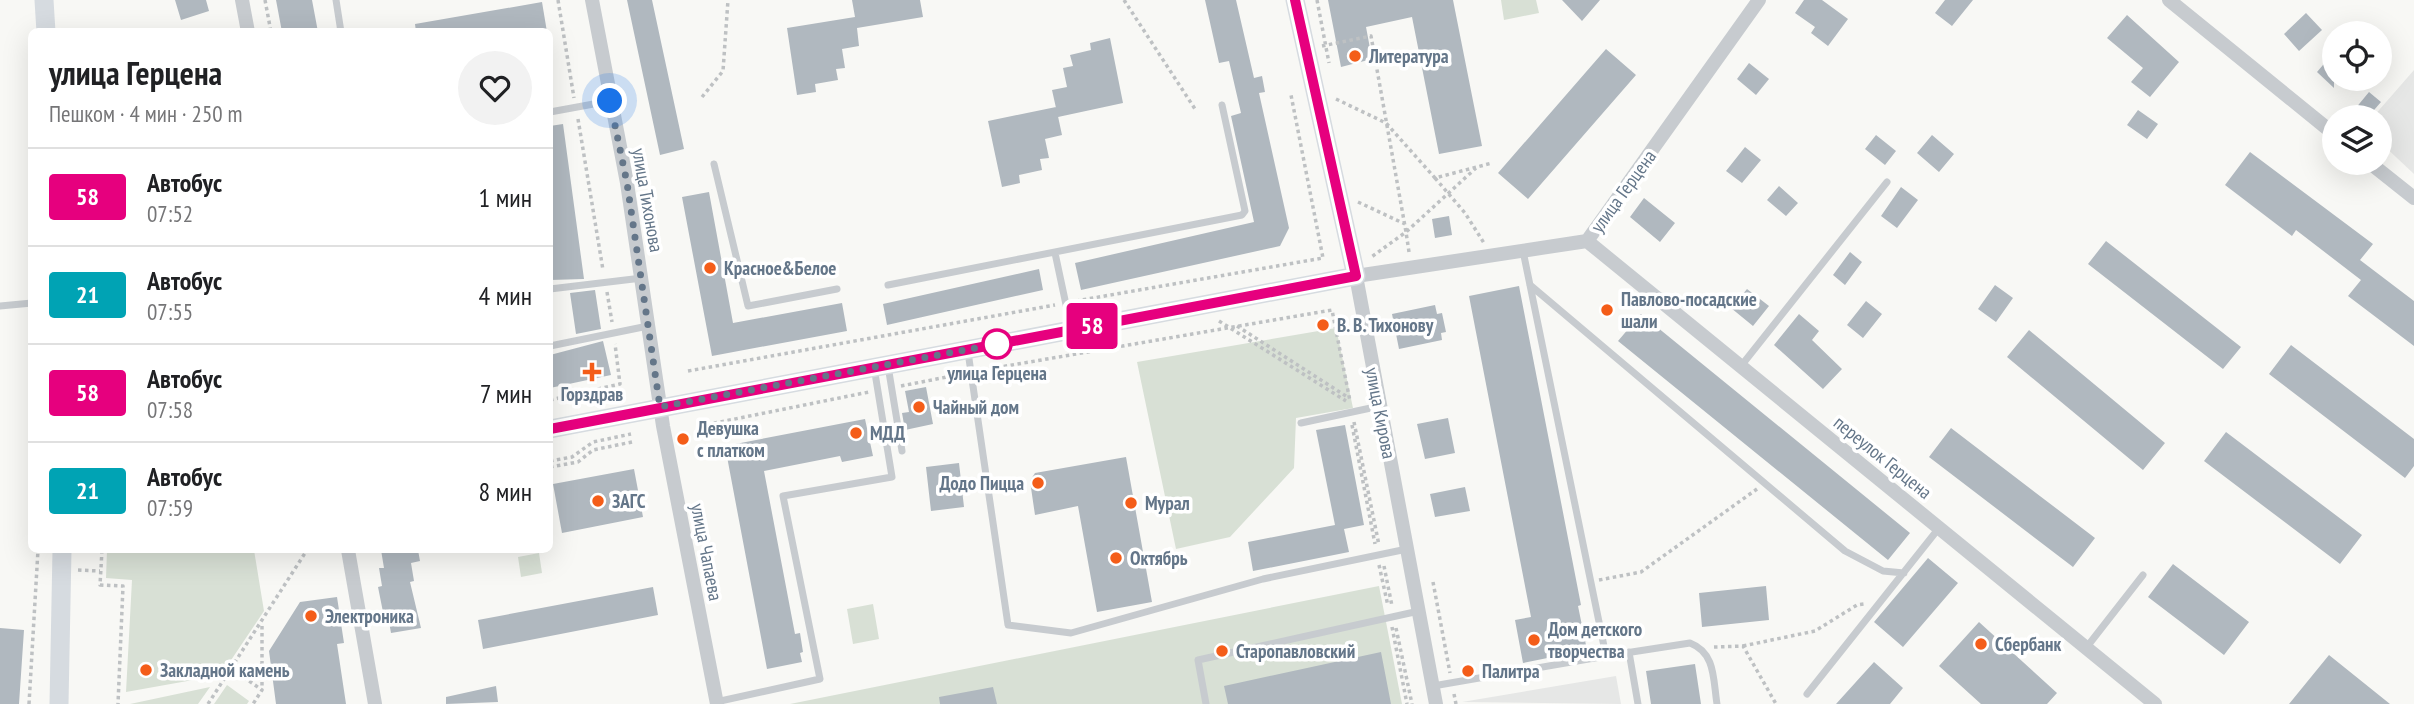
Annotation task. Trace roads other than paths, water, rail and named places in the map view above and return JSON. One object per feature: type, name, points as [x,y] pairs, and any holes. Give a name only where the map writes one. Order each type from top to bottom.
[{"type":"street","points":[[44,0],[46,28]]},
{"type":"street","points":[[242,0],[247,28]]},
{"type":"street","name":"улица Тихонова","points":[[592,0],[627,183],[662,416]]},
{"type":"street","name":"улица Кирова","points":[[1295,0],[1356,276],[1436,704]]},
{"type":"street","name":"улица Герцена","points":[[553,429],[662,416],[883,379],[969,363],[1071,330],[1356,276],[1587,241],[1759,0]]},
{"type":"street","points":[[2169,0],[2322,124]]},
{"type":"street","points":[[2385,175],[2414,198]]},
{"type":"street","name":"переулок Герцена","points":[[1587,241],[2155,704]]},
{"type":"street","name":"улица Чапаева","points":[[662,416],[717,703]]},
{"type":"street","points":[[59,704],[62,553]]},
{"type":"street","points":[[349,553],[375,704]]},
{"type":"lane","points":[[336,0],[340,28]]},
{"type":"lane","points":[[553,111],[610,101]]},
{"type":"lane","points":[[888,285],[1244,214],[1222,105]]},
{"type":"lane","points":[[713,164],[748,306],[837,289]]},
{"type":"lane","points":[[1741,366],[1887,182]]},
{"type":"lane","points":[[1523,251],[1606,656]]},
{"type":"lane","points":[[1055,253],[1071,330]]},
{"type":"lane","points":[[553,289],[642,278]]},
{"type":"lane","points":[[1530,285],[1845,551],[1883,571],[1904,573]]},
{"type":"lane","points":[[0,306],[28,303]]},
{"type":"lane","points":[[553,345],[649,326]]},
{"type":"lane","points":[[969,363],[1008,625],[1071,633],[1263,579],[1407,549]]},
{"type":"lane","points":[[883,379],[902,451]]},
{"type":"lane","points":[[717,703],[820,679],[783,496],[892,477],[883,379]]},
{"type":"lane","points":[[1301,423],[1380,406]]},
{"type":"lane","points":[[1807,694],[1939,528]]},
{"type":"lane","points":[[2086,648],[2143,575]]},
{"type":"lane","points":[[1206,704],[1198,660],[1419,611]]},
{"type":"lane","points":[[1433,686],[1690,643],[1702,648],[1710,657],[1717,704]]},
{"type":"lane","points":[[1629,652],[1637,704]]},
{"type":"place","name":"Литература","points":[[1355,56]]},
{"type":"place","name":"Красное&Белое","points":[[710,268]]},
{"type":"place","name":"Павлово-посадские шали","points":[[1607,310]]},
{"type":"place","name":"В. В. Тихонову","points":[[1323,325]]},
{"type":"place","name":"улица Герцена","points":[[997,344]]},
{"type":"place","name":"Горздрав","points":[[592,372]]},
{"type":"place","name":"Чайный дом","points":[[919,407]]},
{"type":"place","name":"МДД","points":[[856,433]]},
{"type":"place","name":"Девушка с платком","points":[[683,439]]},
{"type":"place","name":"Додо Пицца","points":[[1038,483]]},
{"type":"place","name":"ЗАГС","points":[[598,501]]},
{"type":"place","name":"Мурал","points":[[1131,503]]},
{"type":"place","name":"Октябрь","points":[[1116,558]]},
{"type":"place","name":"Электроника","points":[[311,616]]},
{"type":"place","name":"Дом детского творчества","points":[[1534,640]]},
{"type":"place","name":"Сбербанк","points":[[1981,644]]},
{"type":"place","name":"Старопавловский","points":[[1222,651]]},
{"type":"place","name":"Закладной камень","points":[[146,670]]},
{"type":"place","name":"Палитра","points":[[1468,671]]}]
